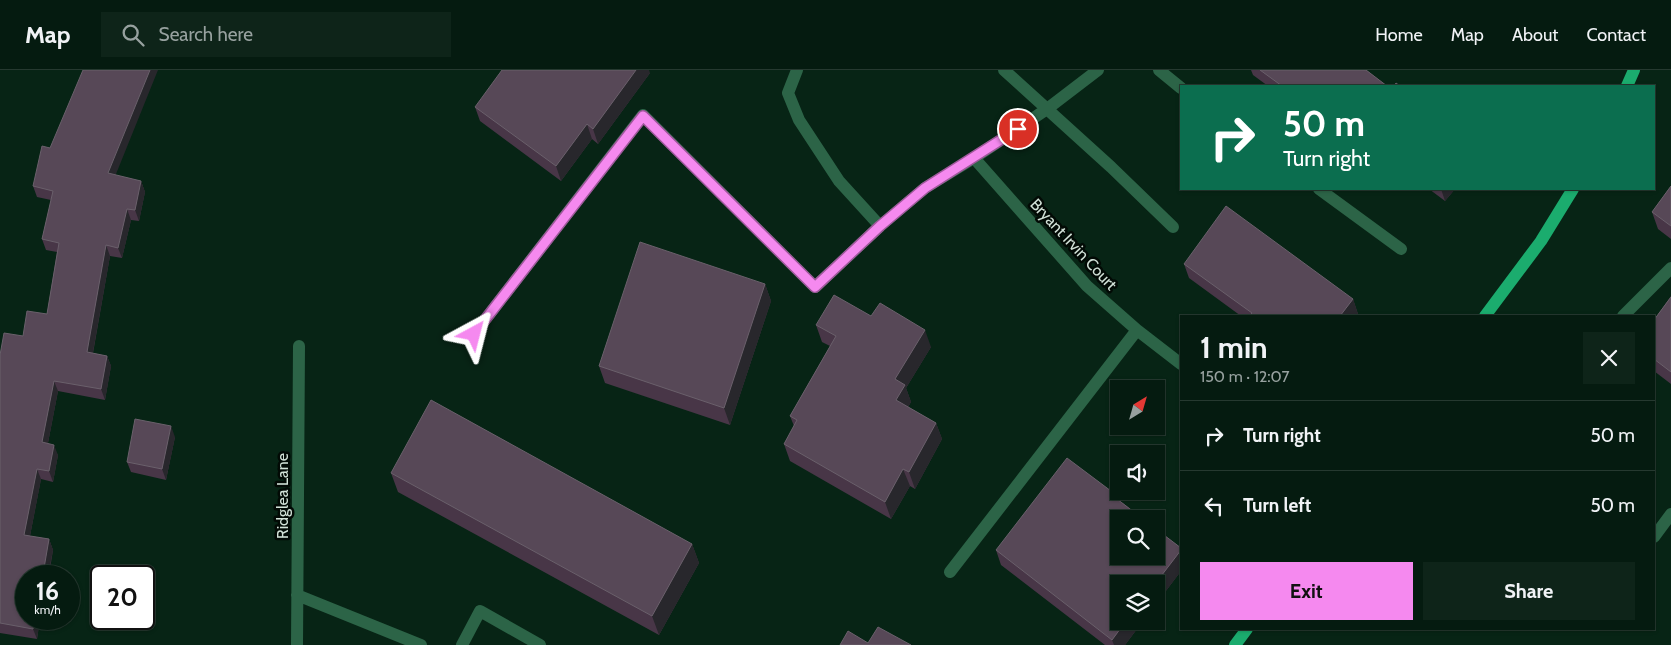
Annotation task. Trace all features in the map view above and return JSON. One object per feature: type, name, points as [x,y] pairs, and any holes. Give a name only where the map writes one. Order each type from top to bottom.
[{"type":"main road","points":[[1627,85],[1634,70]]},
{"type":"main road","points":[[1486,315],[1541,241],[1572,190]]},
{"type":"main road","points":[[1235,645],[1246,630]]},
{"type":"street","points":[[797,70],[788,93],[799,120],[839,181],[880,226]]},
{"type":"street","points":[[1004,70],[1173,227]]},
{"type":"street","points":[[474,334],[643,116],[815,287],[880,226],[925,188],[1048,109],[1098,70]]},
{"type":"street","points":[[1159,70],[1180,87]]},
{"type":"street","name":"Bryant Irvin Court","points":[[974,158],[1087,286],[1137,330],[1180,363]]},
{"type":"street","points":[[1320,190],[1401,249]]},
{"type":"street","points":[[1624,315],[1671,268]]},
{"type":"street","points":[[950,572],[1137,330]]},
{"type":"street","name":"Ridglea Lane","points":[[297,645],[299,346]]},
{"type":"street","points":[[1655,536],[1671,514]]},
{"type":"street","points":[[298,595],[421,645]]},
{"type":"street","points":[[462,645],[480,611],[540,645]]},
{"type":"building","points":[[83,70],[150,70],[108,173],[141,181],[135,210],[127,209],[118,248],[106,245],[87,352],[107,356],[101,389],[54,381],[42,442],[54,445],[49,471],[37,469],[24,535],[49,539],[45,565],[15,565],[15,626],[0,623],[0,355],[4,333],[23,336],[27,311],[47,314],[59,243],[42,239],[53,191],[33,186],[42,146],[50,148]]},
{"type":"building","points":[[502,70],[636,70],[593,129],[587,124],[556,166],[475,107]]},
{"type":"building","points":[[1260,70],[1366,70],[1386,85],[1281,85]]},
{"type":"building","points":[[1671,186],[1671,226],[1652,212]]},
{"type":"building","points":[[1226,206],[1353,299],[1341,315],[1250,315],[1252,313],[1184,264]]},
{"type":"building","points":[[640,242],[765,284],[724,408],[599,366]]},
{"type":"building","points":[[834,295],[871,316],[880,303],[925,330],[895,379],[905,385],[896,400],[936,423],[909,472],[903,469],[885,502],[784,444],[797,420],[790,416],[836,336],[816,325]]},
{"type":"building","points":[[1671,297],[1671,372],[1655,360],[1655,319]]},
{"type":"building","points":[[431,400],[692,544],[652,616],[391,473]]},
{"type":"building","points":[[135,419],[171,426],[162,469],[127,462]]},
{"type":"building","points":[[1067,458],[1110,490],[1110,500],[1118,500],[1131,510],[1110,510],[1110,565],[1165,565],[1165,536],[1180,547],[1180,551],[1162,575],[1110,575],[1110,630],[1119,630],[1112,640],[996,550]]},
{"type":"building","points":[[878,627],[911,645],[840,645],[848,631],[868,643]]},
{"type":"route","points":[[474,334],[643,116],[815,287],[880,226],[925,188],[1018,129]]}]
